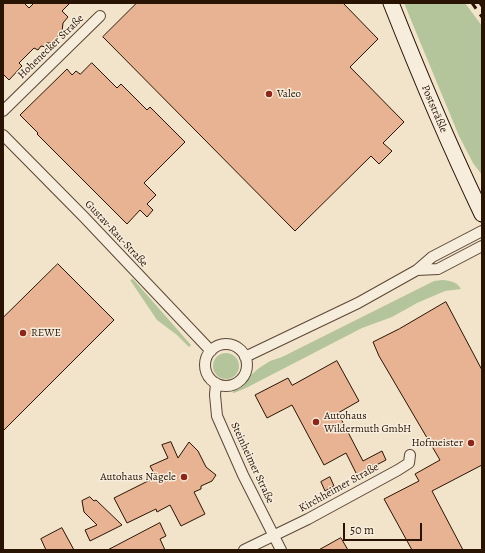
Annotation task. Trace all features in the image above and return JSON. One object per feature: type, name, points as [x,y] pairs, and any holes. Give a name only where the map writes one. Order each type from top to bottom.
[{"type":"main road","name":"Poststräßle","points":[[391,3],[427,92],[482,214]]},
{"type":"street","name":"Hohenecker Straße","points":[[3,111],[100,16]]},
{"type":"street","name":"Gustav-Rau-Straße","points":[[3,136],[84,217],[211,351]]},
{"type":"street","points":[[245,357],[358,303],[417,270],[432,257],[482,231]]},
{"type":"street","points":[[417,270],[438,268],[482,246]]},
{"type":"street","points":[[223,344],[230,344],[236,347],[242,351],[245,357],[247,364],[246,371],[242,378],[230,385],[216,383],[211,379],[205,368],[207,356],[216,346],[223,344]]},
{"type":"street","name":"Steinheimer Straße","points":[[216,383],[215,395],[217,416],[243,475],[281,550]]},
{"type":"street","name":"Kirchheimer Straße","points":[[244,550],[308,519],[398,470],[409,463],[410,456]]},
{"type":"green space","points":[[404,3],[465,3],[482,26],[482,175],[473,163],[459,136]]},
{"type":"green space","points":[[133,279],[191,345],[189,347],[177,335],[157,320],[130,280]]},
{"type":"green space","points":[[442,280],[453,282],[461,289],[445,291],[417,303],[392,317],[362,328],[246,388],[234,393],[232,392],[243,386],[251,375],[270,361],[282,357],[434,281]]},
{"type":"green space","points":[[226,353],[235,357],[239,366],[235,375],[226,379],[217,375],[213,366],[217,357]]},
{"type":"building","points":[[3,3],[24,3],[29,8],[34,3],[70,3],[62,11],[68,17],[63,23],[62,32],[51,43],[46,43],[46,47],[41,46],[38,50],[34,48],[19,63],[22,66],[9,80],[3,74]]},
{"type":"building","name":"Valeo","points":[[137,3],[343,3],[378,39],[350,67],[404,122],[383,143],[392,151],[379,164],[371,156],[295,231],[103,37]]},
{"type":"building","points":[[92,63],[117,88],[121,84],[147,110],[150,107],[185,142],[144,183],[156,195],[147,204],[153,210],[147,217],[140,210],[127,224],[20,115],[67,69],[72,75],[76,71],[80,74]]},
{"type":"building","points":[[58,264],[114,320],[3,431],[3,318]]},
{"type":"building","points":[[446,302],[482,370],[482,465],[432,491],[463,550],[412,550],[384,499],[419,481],[415,474],[440,460],[379,356],[373,342]]},
{"type":"building","points":[[337,361],[359,401],[338,413],[363,461],[382,451],[386,460],[357,475],[346,453],[324,465],[292,405],[267,418],[255,395],[288,378],[292,385]]},
{"type":"building","points":[[171,442],[178,458],[189,442],[198,451],[206,467],[216,475],[212,481],[201,486],[201,489],[194,492],[205,514],[181,526],[170,505],[157,512],[156,509],[127,523],[114,498],[156,477],[150,466],[168,458],[162,445]]},
{"type":"building","points":[[330,477],[334,486],[325,491],[321,482]]},
{"type":"building","points":[[90,497],[94,501],[96,500],[122,525],[90,541],[85,530],[97,525],[84,512],[82,501]]},
{"type":"building","points":[[160,523],[166,536],[160,539],[165,550],[108,550]]},
{"type":"building","points":[[62,528],[74,550],[46,550],[41,539]]},
{"type":"building","points":[[341,538],[348,550],[319,550]]},
{"type":"railway","points":[[472,3],[482,17]]},
{"type":"place","name":"Valeo","points":[[269,94]]},
{"type":"place","name":"REWE","points":[[23,333]]},
{"type":"place","name":"Autohaus Wildermuth GmbH","points":[[316,422]]},
{"type":"place","name":"Hofmeister","points":[[471,443]]},
{"type":"place","name":"Autohaus Nägele","points":[[184,477]]}]
